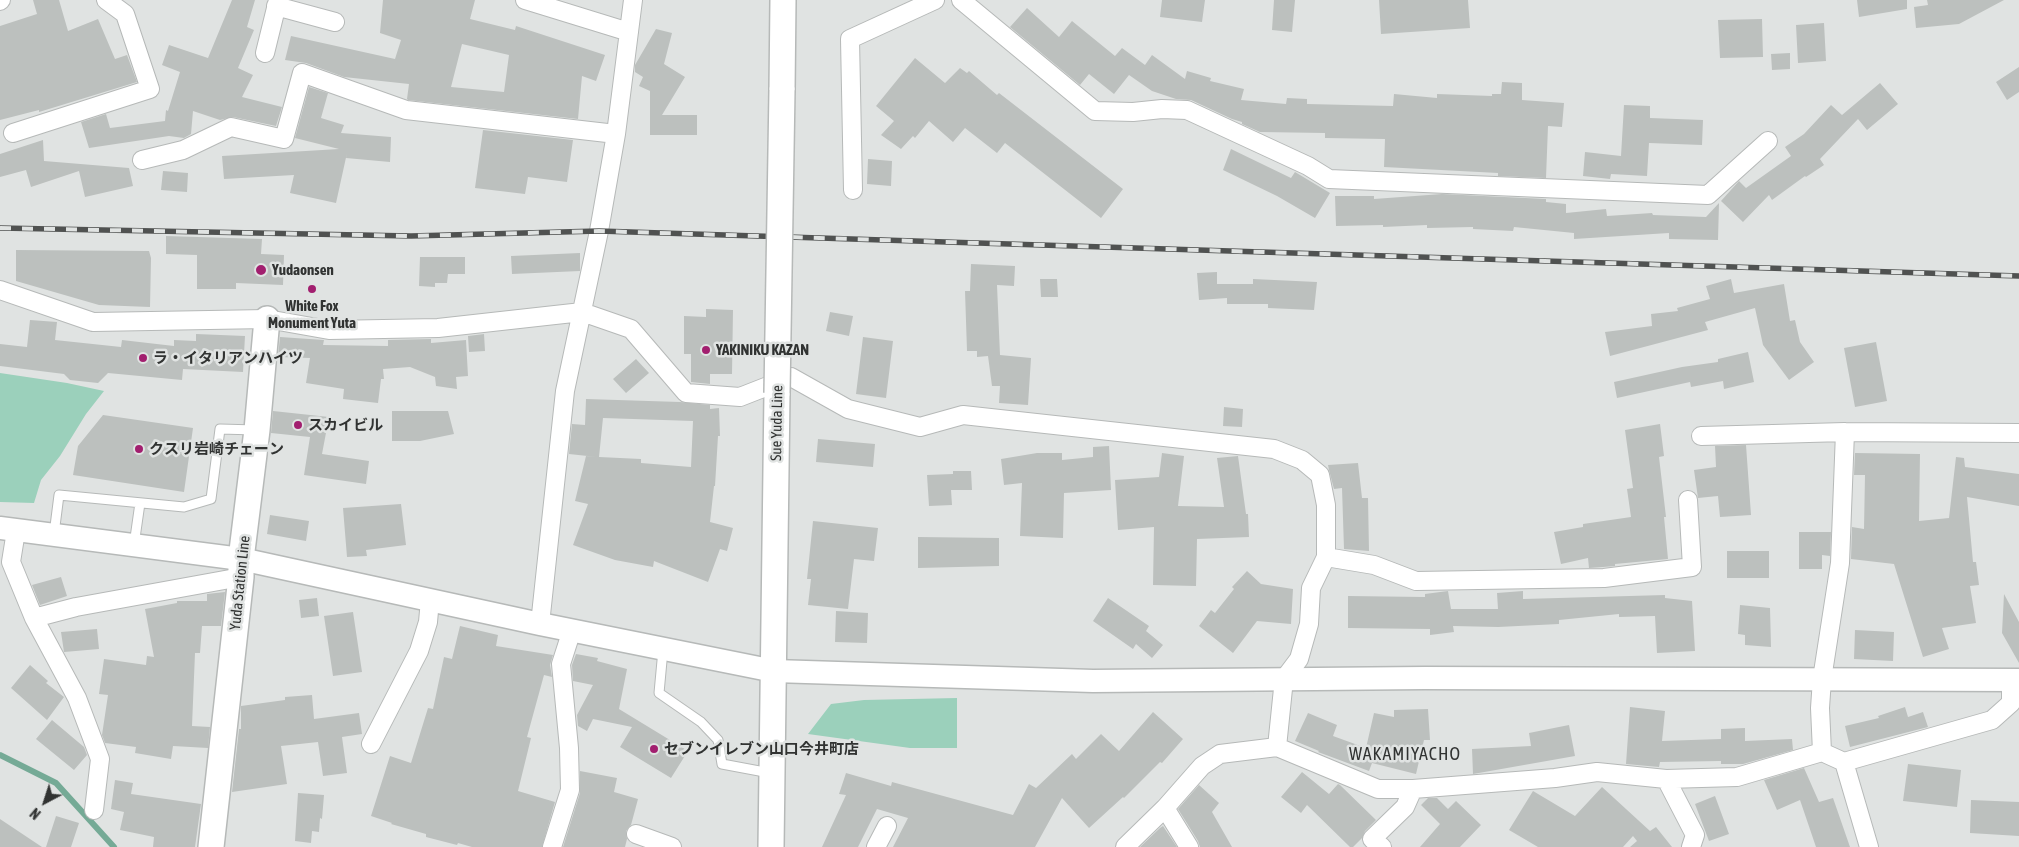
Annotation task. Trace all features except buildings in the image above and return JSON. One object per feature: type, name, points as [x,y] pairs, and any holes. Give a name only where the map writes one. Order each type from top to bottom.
[{"type":"main road","name":"Sue Yuda Line","points":[[771,847],[783,0]]},
{"type":"main road","name":"Yuda Station Line","points":[[211,847],[257,430],[267,319]]},
{"type":"street","points":[[12,133],[150,89],[125,14],[106,0]]},
{"type":"street","points":[[525,0],[629,32]]},
{"type":"street","points":[[540,624],[564,391],[599,231],[616,134],[633,0]]},
{"type":"street","points":[[853,190],[850,39],[935,0]]},
{"type":"street","points":[[961,0],[1095,111],[1187,110],[1308,166],[1330,179],[1708,195],[1768,141]]},
{"type":"street","points":[[265,53],[277,3],[335,22]]},
{"type":"street","points":[[142,160],[183,150],[231,128],[284,139],[302,73],[406,110],[616,134]]},
{"type":"street","points":[[0,290],[93,322],[267,319],[329,330],[438,328],[582,312],[631,329],[686,393],[740,397],[791,377],[848,409],[920,427],[963,415],[1274,449],[1302,460],[1320,474],[1326,504],[1326,557],[1312,588],[1309,624],[1299,659],[1284,679],[1276,747]]},
{"type":"street","points":[[1701,436],[1844,432],[2019,433]]},
{"type":"street","points":[[1822,752],[1820,708],[1822,679],[1840,563],[1844,432]]},
{"type":"street","points":[[1326,557],[1374,565],[1416,581],[1604,578],[1692,567],[1688,500]]},
{"type":"street","points":[[94,810],[100,759],[77,698],[34,618],[11,562],[8,530],[134,545],[241,568],[430,600],[663,650],[774,671],[1093,680],[2015,680],[2011,703],[1992,720],[1844,762],[1822,752],[1737,777],[1666,779],[1597,772],[1556,778],[1413,789],[1378,789],[1276,747],[1220,754],[1202,766],[1165,808],[1125,847]]},
{"type":"street","points":[[34,618],[241,568]]},
{"type":"street","points":[[371,744],[419,651],[428,622],[430,600]]},
{"type":"street","points":[[552,847],[570,790],[569,748],[561,664],[572,630]]},
{"type":"street","points":[[1844,762],[1869,847]]},
{"type":"street","points":[[1666,779],[1695,835],[1691,847]]},
{"type":"street","points":[[1372,844],[1405,807],[1413,789]]},
{"type":"street","points":[[1165,808],[1189,847]]},
{"type":"street","points":[[876,847],[887,826]]},
{"type":"street","points":[[636,834],[672,847]]},
{"type":"lane","points":[[54,534],[59,495],[184,507],[211,499],[220,429],[257,430]]},
{"type":"lane","points":[[134,545],[140,503]]},
{"type":"lane","points":[[663,650],[660,693],[702,722],[718,740],[722,764],[772,773]]},
{"type":"green space","points":[[0,373],[67,383],[104,391],[86,414],[60,456],[41,480],[34,503],[0,502]]},
{"type":"green space","points":[[957,698],[957,748],[910,748],[808,734],[831,704],[864,700]]},
{"type":"waterway","points":[[0,755],[56,783],[114,847]]},
{"type":"railway","points":[[0,228],[411,236],[599,231],[2019,276]]},
{"type":"place","name":"Yudaonsen","points":[[261,270]]},
{"type":"place","name":"White Fox Monument Yuta","points":[[312,289]]},
{"type":"place","name":"YAKINIKU KAZAN","points":[[706,350]]},
{"type":"place","name":"ラ・イタリアンハイツ","points":[[143,358]]},
{"type":"place","name":"スカイビル","points":[[298,425]]},
{"type":"place","name":"クスリ岩崎チェーン","points":[[139,449]]},
{"type":"place","name":"セブンイレブン山口今井町店","points":[[654,749]]},
{"type":"district","name":"WAKAMIYACHO","points":[[1405,754]]}]
